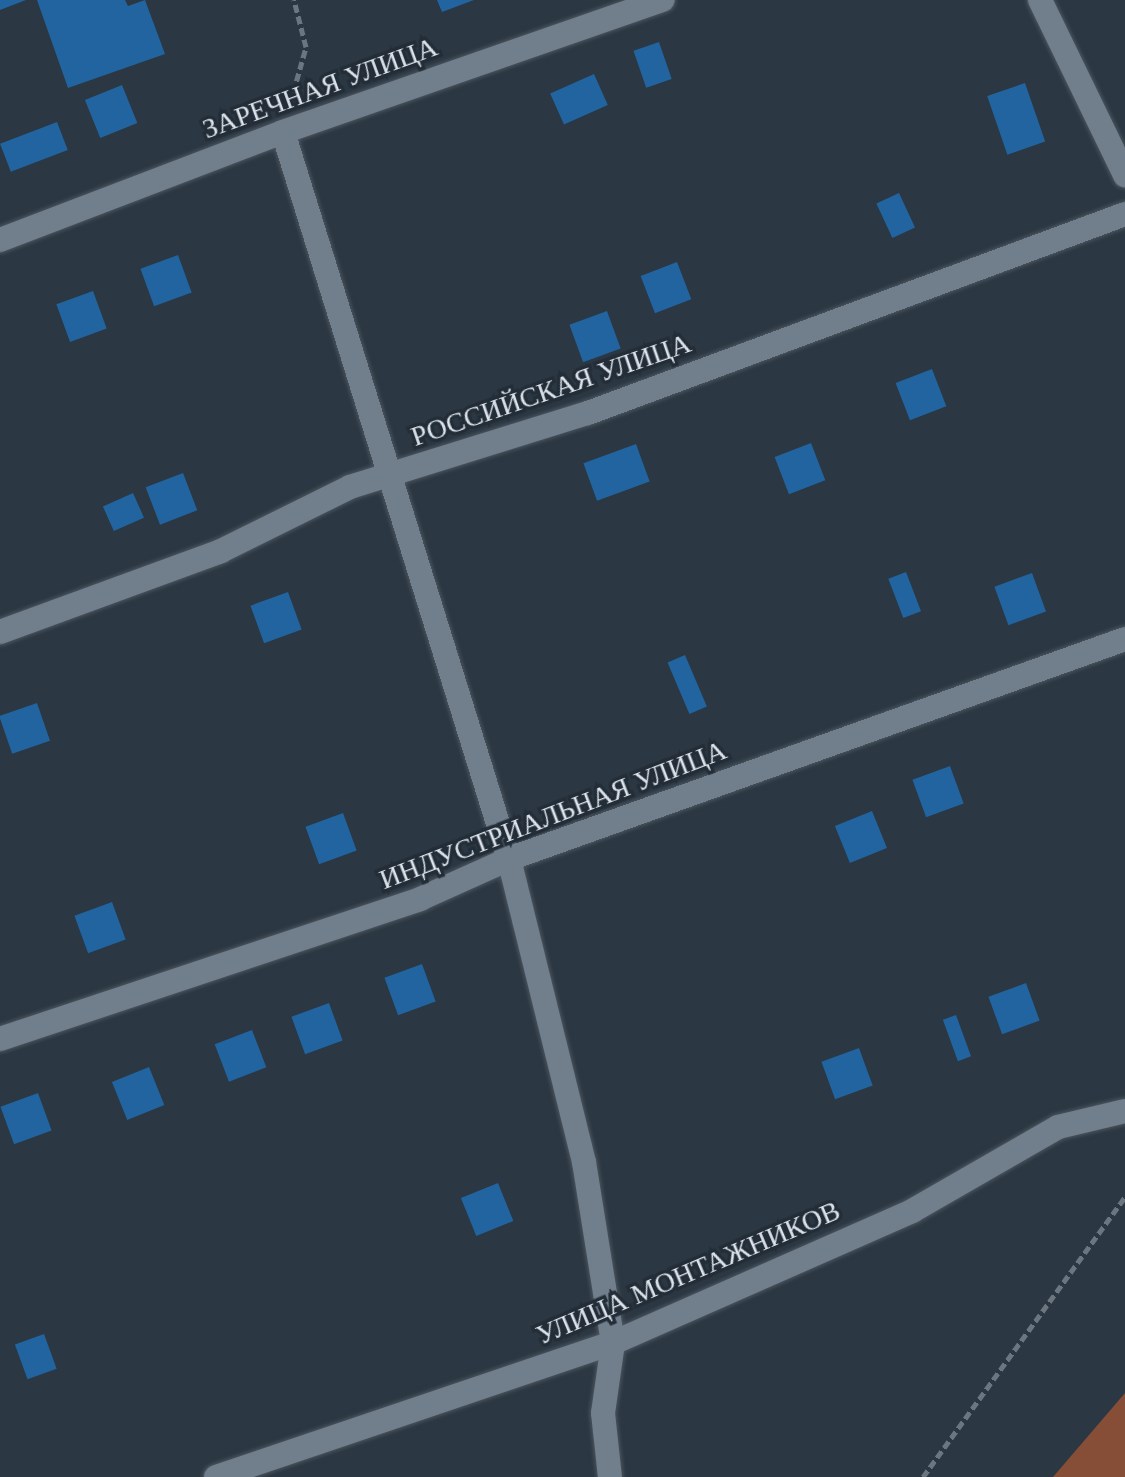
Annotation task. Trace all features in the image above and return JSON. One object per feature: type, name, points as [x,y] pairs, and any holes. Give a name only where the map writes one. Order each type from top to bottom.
[{"type":"street","name":"ЗАРЕЧНАЯ УЛИЦА","points":[[0,240],[283,132],[663,0]]},
{"type":"street","points":[[1040,0],[1125,175]]},
{"type":"street","points":[[283,132],[509,859],[584,1162],[613,1343],[603,1413],[610,1477]]},
{"type":"street","name":"РОССИЙСКАЯ УЛИЦА","points":[[0,632],[221,551],[350,487],[588,413],[1125,214]]},
{"type":"street","name":"ИНДУСТРИАЛЬНАЯ УЛИЦА","points":[[0,1039],[420,899],[509,859],[1125,639]]},
{"type":"street","name":"УЛИЦА МОНТАЖНИКОВ","points":[[216,1477],[613,1343],[912,1211],[1058,1127],[1125,1111]]},
{"type":"path","points":[[283,132],[306,47],[294,0]]},
{"type":"path","points":[[923,1477],[1125,1197]]},
{"type":"shaded area","points":[[1125,1393],[1125,1477],[1053,1477]]},
{"type":"building","points":[[0,0],[26,0],[0,10]]},
{"type":"building","points":[[37,0],[125,0],[128,6],[145,0],[165,54],[68,88]]},
{"type":"building","points":[[437,0],[474,0],[442,12]]},
{"type":"building","points":[[659,42],[672,79],[646,88],[633,51]]},
{"type":"building","points":[[594,74],[608,105],[564,125],[550,94]]},
{"type":"building","points":[[1025,83],[1045,142],[1007,155],[987,96]]},
{"type":"building","points":[[122,85],[137,123],[100,138],[85,100]]},
{"type":"building","points":[[57,122],[68,150],[11,172],[0,144]]},
{"type":"building","points":[[899,193],[915,227],[892,238],[876,204]]},
{"type":"building","points":[[178,255],[192,293],[154,306],[140,269]]},
{"type":"building","points":[[677,262],[691,299],[655,313],[641,276]]},
{"type":"building","points":[[93,291],[107,329],[70,342],[56,304]]},
{"type":"building","points":[[607,311],[621,349],[583,362],[569,325]]},
{"type":"building","points":[[932,369],[946,406],[910,420],[896,383]]},
{"type":"building","points":[[811,443],[825,480],[789,494],[775,457]]},
{"type":"building","points":[[636,444],[650,482],[597,501],[583,463]]},
{"type":"building","points":[[183,473],[197,510],[160,525],[146,487]]},
{"type":"building","points":[[133,493],[144,518],[114,531],[103,506]]},
{"type":"building","points":[[906,572],[921,611],[903,618],[888,579]]},
{"type":"building","points":[[1032,573],[1046,612],[1008,625],[994,587]]},
{"type":"building","points":[[288,592],[302,630],[264,643],[250,606]]},
{"type":"building","points":[[685,655],[707,707],[689,714],[668,662]]},
{"type":"building","points":[[37,703],[50,741],[12,754],[0,716]]},
{"type":"building","points":[[950,766],[964,804],[926,817],[912,780]]},
{"type":"building","points":[[872,811],[887,848],[850,863],[835,826]]},
{"type":"building","points":[[343,813],[357,851],[319,864],[305,827]]},
{"type":"building","points":[[112,902],[126,940],[88,953],[74,916]]},
{"type":"building","points":[[422,964],[436,1002],[398,1015],[384,978]]},
{"type":"building","points":[[1026,983],[1040,1021],[1002,1034],[988,997]]},
{"type":"building","points":[[329,1003],[343,1041],[305,1054],[291,1017]]},
{"type":"building","points":[[956,1015],[971,1056],[958,1061],[943,1020]]},
{"type":"building","points":[[252,1030],[266,1067],[229,1082],[215,1044]]},
{"type":"building","points":[[859,1048],[873,1086],[835,1099],[821,1062]]},
{"type":"building","points":[[149,1067],[164,1105],[127,1120],[112,1082]]},
{"type":"building","points":[[38,1093],[52,1131],[14,1144],[0,1107]]},
{"type":"building","points":[[498,1183],[513,1221],[476,1236],[461,1198]]},
{"type":"building","points":[[44,1334],[57,1369],[28,1379],[15,1345]]}]
